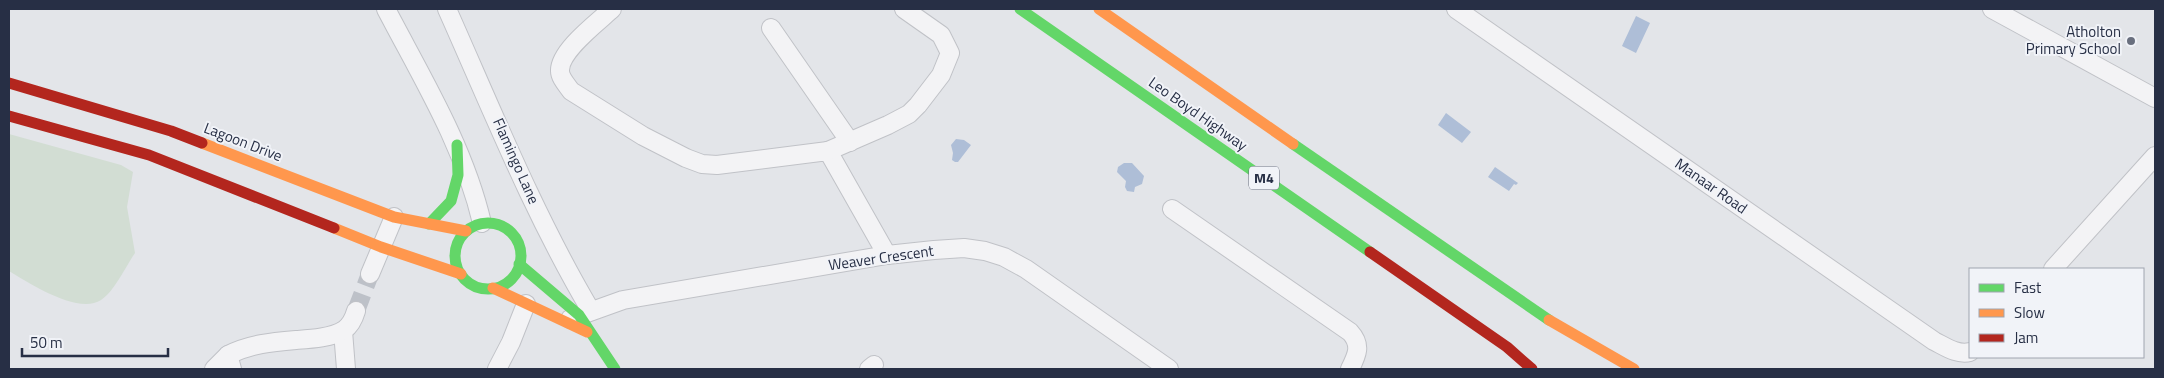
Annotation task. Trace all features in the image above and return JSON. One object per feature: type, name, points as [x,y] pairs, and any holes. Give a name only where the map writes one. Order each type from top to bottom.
[{"type":"main road","name":"Leo Boyd Highway","points":[[1020,9],[1507,347],[1532,369]]},
{"type":"main road","name":"Leo Boyd Highway","points":[[1100,9],[1534,311],[1634,369]]},
{"type":"main road","name":"Lagoon Drive","points":[[9,83],[171,131],[327,201],[394,217],[466,231]]},
{"type":"main road","points":[[9,116],[149,154],[381,247],[461,274]]},
{"type":"main road","points":[[429,224],[451,201],[458,175],[457,145]]},
{"type":"main road","points":[[320,222],[327,201]]},
{"type":"main road","points":[[493,288],[510,280],[516,273],[520,254],[515,237],[500,225],[482,223],[466,231],[456,247],[456,266],[461,274],[475,286],[493,288],[526,304],[578,315],[591,334]]},
{"type":"main road","points":[[519,264],[578,315],[615,369]]},
{"type":"street","points":[[386,9],[457,145],[474,190],[482,223]]},
{"type":"street","name":"Flamingo Lane","points":[[447,9],[538,210],[568,271],[578,315]]},
{"type":"street","points":[[612,9],[573,46],[563,59],[560,71],[563,81],[571,91],[588,103],[643,136],[702,164],[717,165],[828,151],[909,114],[918,105],[948,63],[950,53],[941,36],[904,9]]},
{"type":"street","name":"Manaar Road","points":[[1456,9],[1934,341],[1952,351],[1969,352]]},
{"type":"street","points":[[1992,9],[2155,98]]},
{"type":"street","points":[[771,28],[850,142]]},
{"type":"street","points":[[828,151],[887,256]]},
{"type":"street","points":[[2054,268],[2155,156]]},
{"type":"street","points":[[1172,209],[1350,332],[1358,345],[1357,353],[1350,369]]},
{"type":"street","points":[[370,274],[394,217]]},
{"type":"street","name":"Weaver Crescent","points":[[578,315],[623,300],[887,256],[964,248],[985,251],[1004,257],[1026,269],[1169,369]]},
{"type":"street","points":[[497,369],[511,342],[526,304]]},
{"type":"street","points":[[214,369],[230,362],[252,345],[313,339],[343,330],[349,326],[356,310]]},
{"type":"street","points":[[343,330],[346,369]]},
{"type":"shaded area","points":[[9,134],[121,165],[133,172],[127,207],[135,253],[115,285],[101,300],[91,304],[67,301],[54,296],[9,271]]},
{"type":"water","points":[[1636,16],[1650,23],[1636,53],[1622,46]]},
{"type":"water","points":[[1446,113],[1471,132],[1462,143],[1438,125]]},
{"type":"water","points":[[956,139],[964,140],[971,145],[958,162],[952,160],[951,145]]},
{"type":"water","points":[[1124,163],[1132,163],[1144,176],[1142,184],[1135,187],[1134,192],[1127,191],[1125,187],[1126,181],[1117,172],[1118,167]]},
{"type":"water","points":[[1495,167],[1518,183],[1514,184],[1509,191],[1488,177]]},
{"type":"tunnel","points":[[356,311],[370,274]]},
{"type":"traffic: fast","points":[[1020,9],[1370,252]]},
{"type":"traffic: fast","points":[[1293,144],[1549,320]]},
{"type":"traffic: fast","points":[[429,224],[451,201],[458,175],[457,145]]},
{"type":"traffic: fast","points":[[488,223],[500,226],[511,233],[518,244],[521,256],[518,268],[511,279],[500,286],[488,289],[476,286],[465,279],[458,268],[455,256],[458,244],[465,233],[476,226],[488,223]]},
{"type":"traffic: fast","points":[[519,264],[579,315],[615,369]]},
{"type":"traffic: slow","points":[[1099,9],[1293,144]]},
{"type":"traffic: slow","points":[[202,143],[394,217],[466,231]]},
{"type":"traffic: slow","points":[[334,228],[381,247],[461,274]]},
{"type":"traffic: slow","points":[[493,288],[587,332]]},
{"type":"traffic: slow","points":[[1549,320],[1634,369]]},
{"type":"traffic: jam","points":[[9,83],[171,131],[202,143]]},
{"type":"traffic: jam","points":[[9,116],[149,155],[334,228]]},
{"type":"traffic: jam","points":[[1370,252],[1507,347],[1532,369]]},
{"type":"place","name":"Atholton Primary School","points":[[2131,41]]}]
